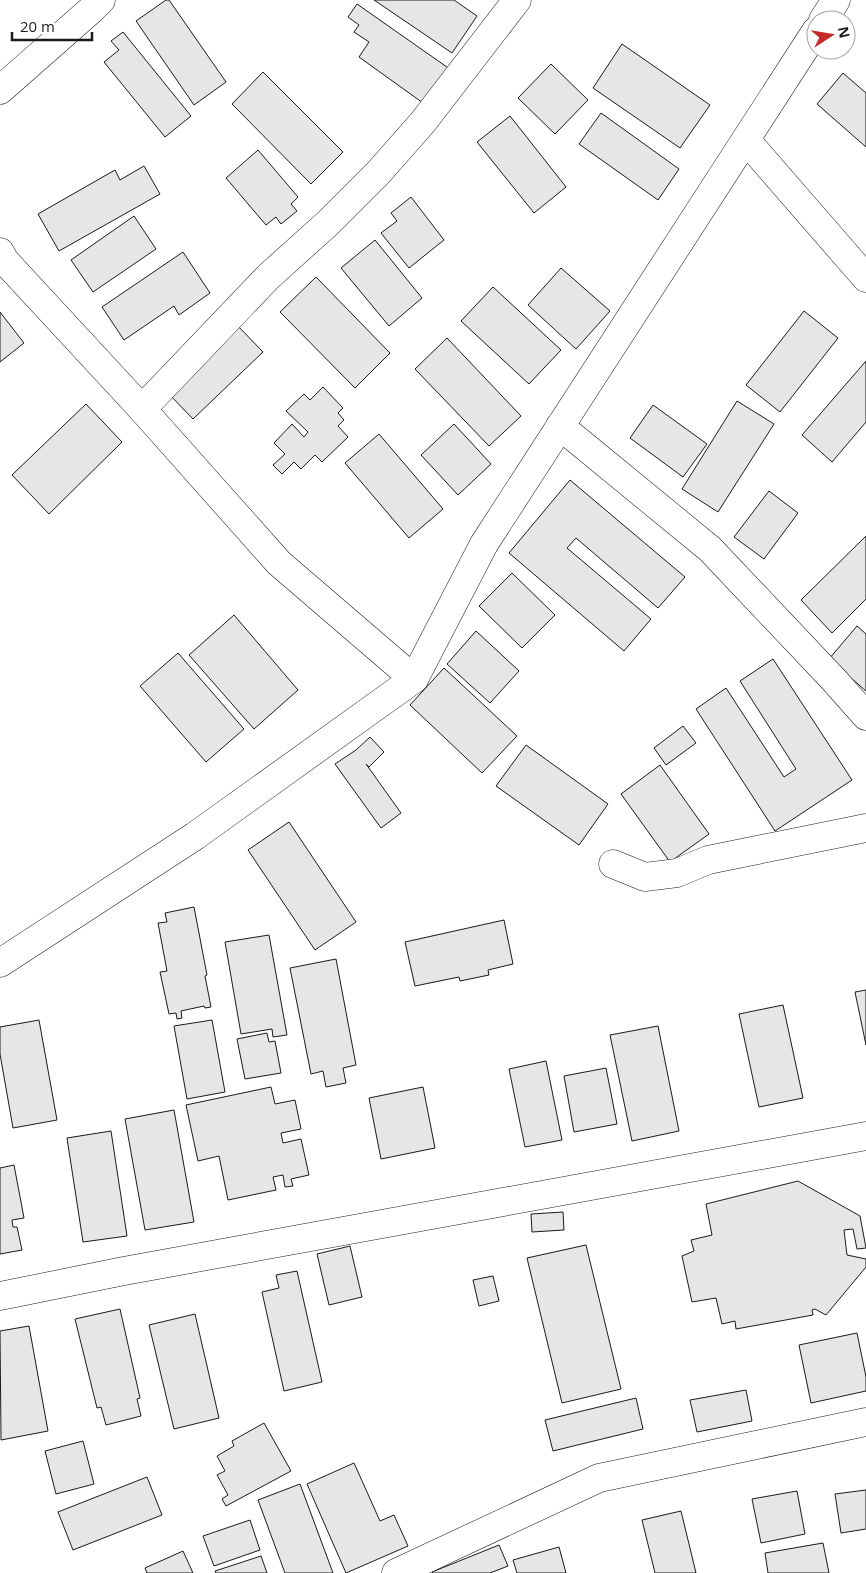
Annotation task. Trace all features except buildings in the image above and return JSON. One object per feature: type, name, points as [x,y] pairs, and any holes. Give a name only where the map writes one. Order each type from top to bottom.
[{"type":"street","points":[[0,90],[101,0]]},
{"type":"street","points":[[142,409],[269,276],[328,223],[378,173],[423,122],[517,0]]},
{"type":"street","points":[[0,963],[195,836],[414,679],[484,544],[806,47]]},
{"type":"street","points":[[746,140],[866,278]]},
{"type":"street","points":[[0,252],[5,262],[142,409],[279,562],[414,679]]},
{"type":"street","points":[[560,426],[710,549],[866,716]]},
{"type":"street","points":[[613,864],[645,877],[676,873],[708,860],[866,828]]},
{"type":"street","points":[[0,1296],[124,1271],[866,1136]]},
{"type":"street","points":[[396,1573],[599,1478],[866,1422]]}]
